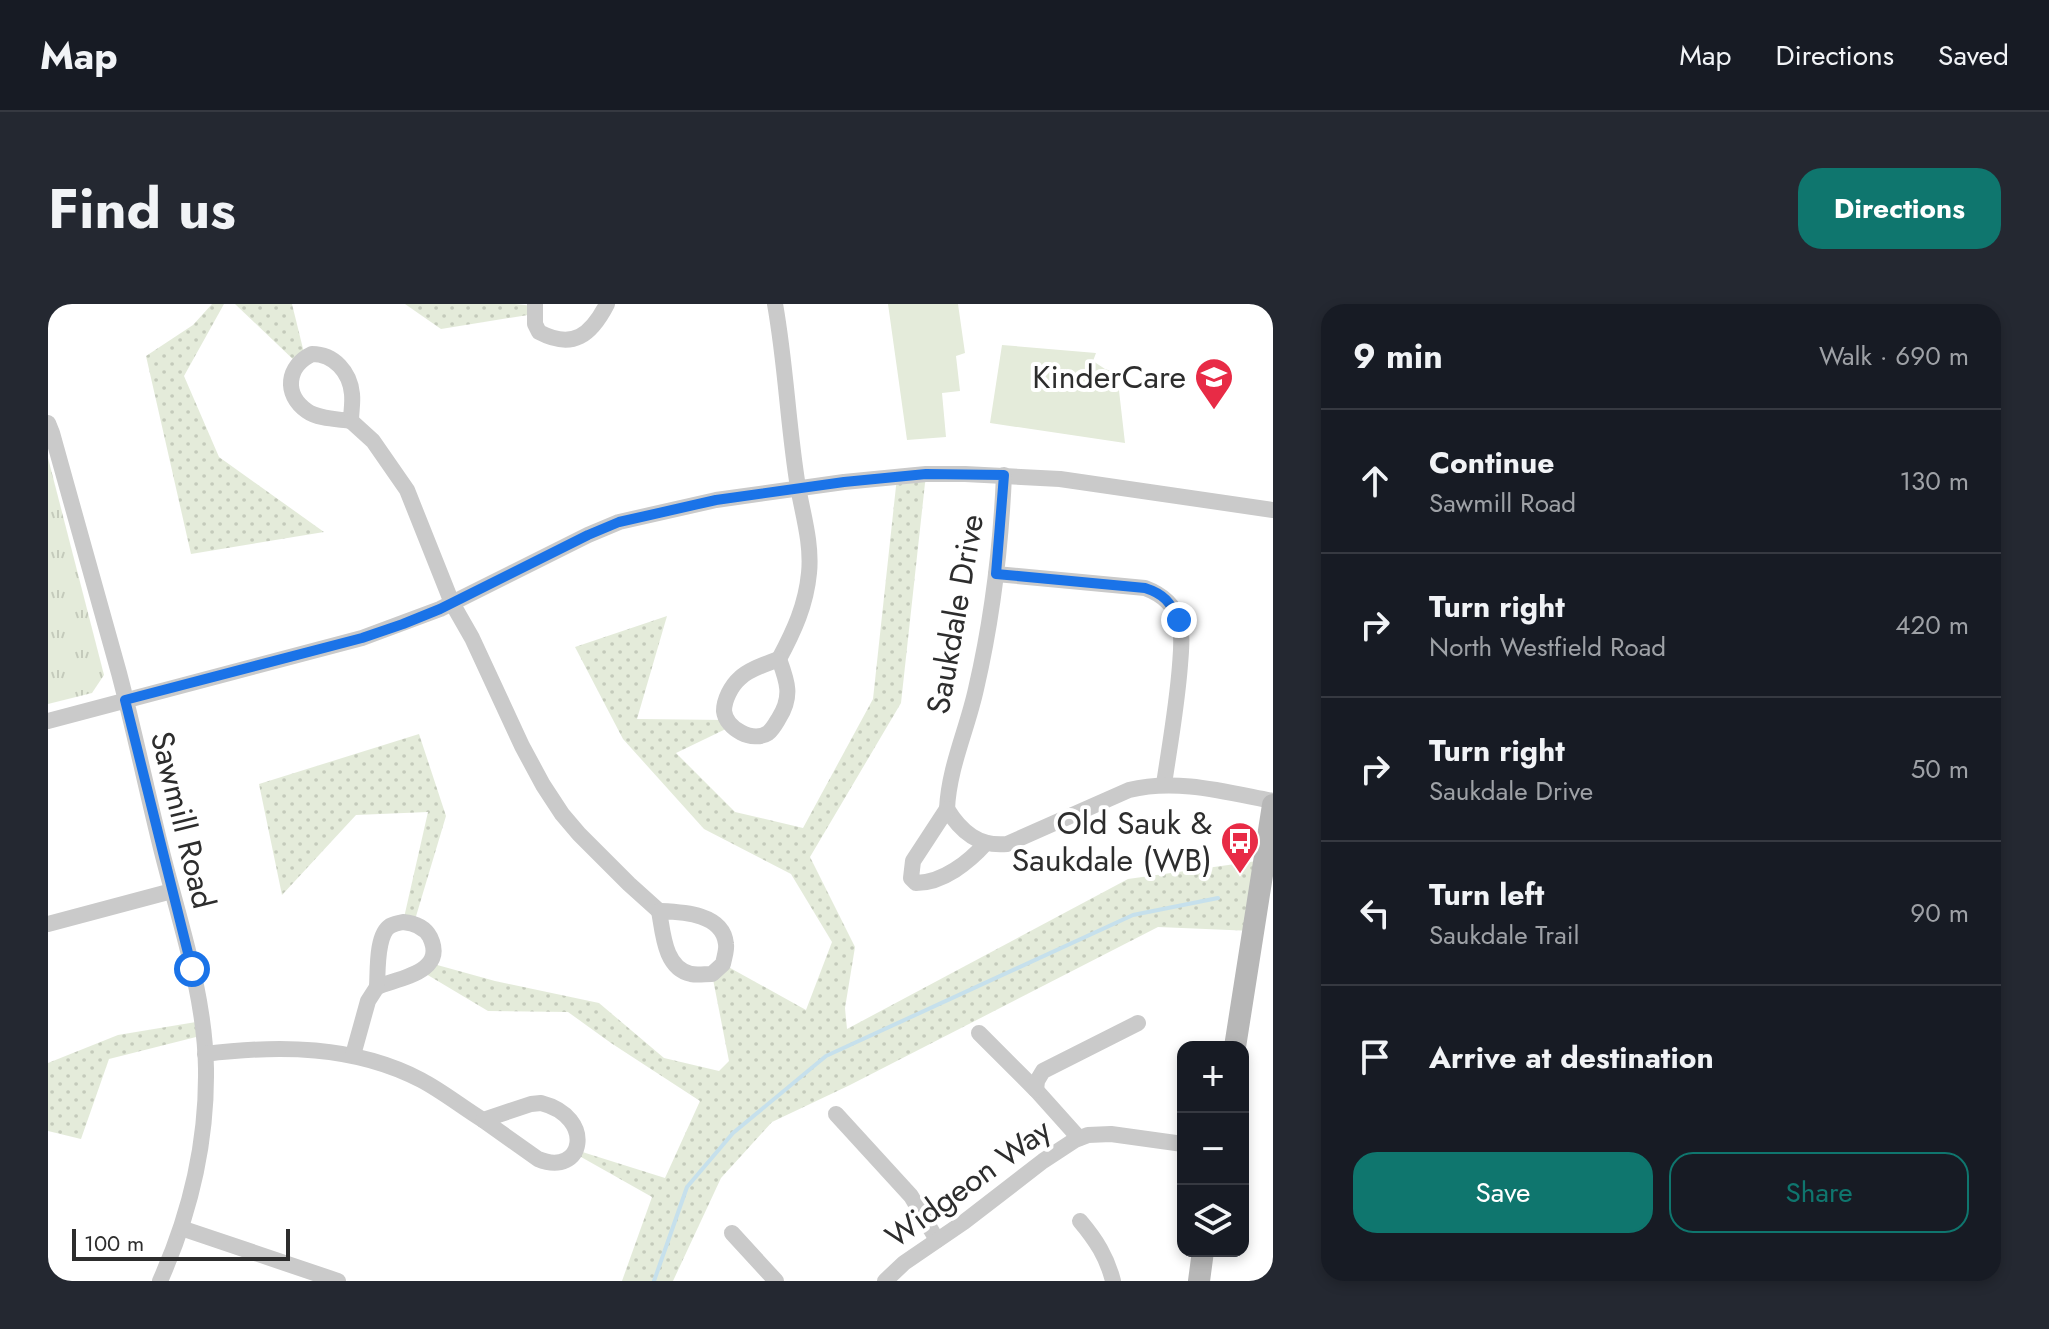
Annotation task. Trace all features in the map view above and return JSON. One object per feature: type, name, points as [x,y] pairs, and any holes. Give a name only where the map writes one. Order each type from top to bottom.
[{"type":"street","points":[[535,304],[535,324],[539,332],[568,341],[589,331],[598,322],[607,304]]},
{"type":"street","points":[[775,304],[798,488],[809,549],[809,572],[803,608],[779,659],[739,678],[726,697],[724,710],[727,720],[746,735],[768,733],[785,709],[788,683],[779,659]]},
{"type":"street","points":[[351,421],[352,393],[347,377],[331,358],[321,354],[305,357],[292,372],[291,388],[300,404],[315,415],[351,421],[373,441],[407,490],[452,603],[472,638],[522,746],[562,814],[659,911],[665,944],[676,965],[691,974],[712,974],[723,964],[726,944],[722,932],[711,921],[686,912],[659,911]]},
{"type":"street","name":"Sawmill Road","points":[[48,423],[125,700],[192,969],[204,1035],[205,1097],[200,1155],[189,1203],[160,1281]]},
{"type":"street","points":[[48,721],[362,638],[452,603],[619,522],[716,500],[926,474],[1004,475],[1060,479],[1273,510]]},
{"type":"street","name":"Saukdale Drive","points":[[947,809],[948,788],[976,692],[996,574],[1004,475]]},
{"type":"street","points":[[996,574],[1145,588],[1158,593],[1171,605],[1179,620],[1181,652],[1164,784]]},
{"type":"street","points":[[986,843],[974,856],[946,875],[928,883],[916,883],[911,878],[913,861],[947,809],[966,832],[993,845],[1007,844],[1147,785],[1164,784],[1273,803],[1236,1041]]},
{"type":"street","points":[[48,924],[172,891]]},
{"type":"street","points":[[353,1055],[368,1001],[377,987]]},
{"type":"street","points":[[1036,1090],[1043,1071],[1138,1023]]},
{"type":"street","points":[[979,1033],[1079,1138]]},
{"type":"street","points":[[205,1054],[302,1049],[353,1055],[422,1080],[538,1159],[554,1163],[567,1159],[576,1150],[578,1138],[574,1123],[554,1107],[531,1104],[483,1120]]},
{"type":"street","points":[[836,1114],[911,1196],[937,1240]]},
{"type":"street","name":"Widgeon Way","points":[[885,1281],[904,1263],[1079,1138],[1111,1134],[1177,1143]]},
{"type":"street","points":[[1080,1221],[1100,1247],[1113,1281]]},
{"type":"street","points":[[181,1228],[338,1281]]},
{"type":"street","points":[[732,1233],[776,1281]]},
{"type":"street","points":[[1199,1281],[1202,1257]]},
{"type":"green space","points":[[212,304],[224,304],[184,376],[219,457],[324,532],[191,554],[146,356],[193,325]]},
{"type":"green space","points":[[235,304],[292,304],[305,357],[298,364]]},
{"type":"green space","points":[[405,304],[515,304],[534,306],[534,314],[441,329]]},
{"type":"green space","points":[[888,304],[958,304],[965,353],[956,356],[960,391],[942,393],[946,437],[907,440]]},
{"type":"green space","points":[[1002,345],[1096,353],[1093,361],[1117,373],[1125,443],[990,423]]},
{"type":"green space","points":[[48,458],[104,675],[92,693],[48,704]]},
{"type":"green space","points":[[926,474],[901,703],[810,857],[855,947],[845,1008],[847,1029],[1128,879],[1264,860],[1253,931],[1158,927],[772,1122],[721,1178],[673,1281],[622,1281],[652,1197],[574,1153],[576,1150],[665,1178],[700,1101],[568,1012],[488,1011],[421,971],[430,963],[495,981],[599,1003],[664,1058],[719,1071],[729,1061],[712,974],[723,964],[806,1010],[832,942],[791,874],[704,829],[623,739],[575,647],[667,616],[637,719],[727,720],[732,726],[676,753],[735,812],[803,828],[873,699],[897,477]]},
{"type":"green space","points":[[419,734],[446,816],[414,923],[403,922],[428,812],[356,815],[282,895],[259,784]]},
{"type":"green space","points":[[202,1021],[204,1035],[109,1059],[81,1139],[48,1131],[48,1063],[118,1035]]},
{"type":"waterway","points":[[654,1281],[687,1187],[733,1133],[826,1056],[1133,915],[1218,898]]},
{"type":"place","name":"KinderCare","points":[[1214,411]]},
{"type":"place","name":"Old Sauk & Saukdale (WB)","points":[[1240,875]]},
{"type":"route","points":[[192,969],[125,700],[307,654],[403,624],[619,522],[716,500],[844,482],[926,474],[1004,475],[996,574],[1145,588],[1158,593],[1171,605],[1179,620]]}]
